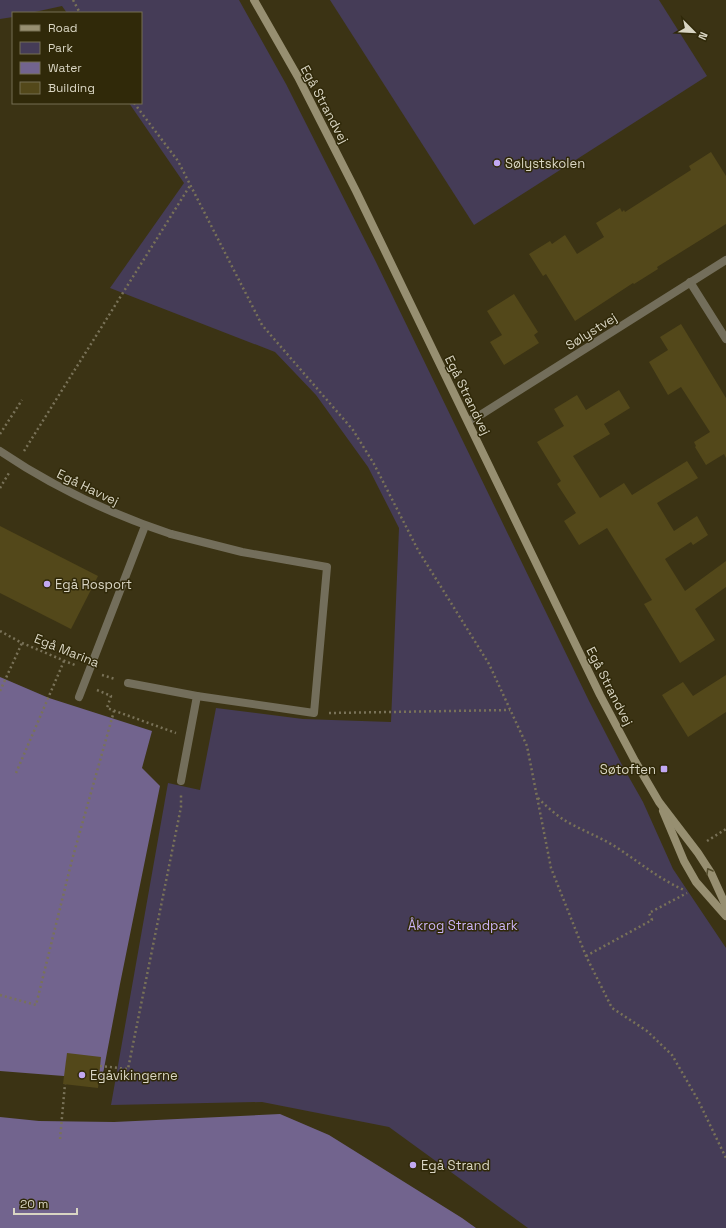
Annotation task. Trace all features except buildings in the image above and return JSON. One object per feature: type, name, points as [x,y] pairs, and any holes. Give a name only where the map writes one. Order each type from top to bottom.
[{"type":"street","name":"Egå Strandvej","points":[[254,0],[298,77],[328,136],[600,695],[635,761],[659,802],[684,861],[696,882],[726,916]]},
{"type":"street","name":"Sølystvej","points":[[468,422],[726,260]]},
{"type":"street","points":[[690,282],[726,340]]},
{"type":"street","name":"Egå Havvej","points":[[0,451],[58,487],[100,508],[145,526],[242,552],[328,567],[314,713]]},
{"type":"street","points":[[79,697],[145,526]]},
{"type":"street","points":[[128,683],[196,696],[314,713]]},
{"type":"street","points":[[181,781],[196,696]]},
{"type":"street","name":"Egå Strandvej","points":[[659,802],[695,848],[711,873],[726,906]]},
{"type":"path","points":[[73,0],[79,12]]},
{"type":"path","points":[[135,104],[178,161],[191,183],[262,325],[353,430],[374,464],[418,550],[489,664],[527,746],[551,868],[586,956],[612,1008],[647,1031],[672,1055],[698,1100],[726,1158]]},
{"type":"path","points":[[16,462],[191,183]]},
{"type":"path","points":[[0,434],[22,400]]},
{"type":"path","name":"Egå Marina","points":[[0,631],[22,643],[64,661],[128,683]]},
{"type":"path","points":[[0,691],[22,643]]},
{"type":"path","points":[[16,774],[64,661]]},
{"type":"path","points":[[84,684],[111,696],[107,708],[189,737]]},
{"type":"path","points":[[314,713],[510,710]]},
{"type":"path","points":[[0,995],[36,1005],[72,860],[114,711]]},
{"type":"path","points":[[100,1066],[128,1069],[181,806],[181,781]]},
{"type":"path","points":[[538,797],[564,820],[590,832],[617,848],[671,885],[688,892],[649,913],[652,920],[586,956]]},
{"type":"path","points":[[695,848],[726,828]]},
{"type":"path","points":[[60,1139],[65,1084]]},
{"type":"green space","name":"Åkrog Strandpark","points":[[0,0],[239,0],[286,84],[376,262],[589,701],[643,802],[673,869],[726,948],[726,1228],[528,1228],[389,1127],[262,1102],[111,1105],[168,783],[200,790],[216,708],[303,719],[391,722],[399,528],[368,467],[316,395],[275,352],[110,288],[184,183],[130,104],[142,104],[142,12],[66,12],[62,6],[35,12],[12,12],[12,17],[0,19]]},
{"type":"green space","name":"Sølystskolen","points":[[330,0],[659,0],[707,76],[474,225]]},
{"type":"water","points":[[0,677],[49,698],[152,731],[142,768],[160,786],[102,1079],[0,1071]]},
{"type":"water","points":[[280,1114],[329,1135],[476,1228],[0,1228],[0,1117],[39,1121],[114,1122]]},
{"type":"place","name":"Sølystskolen","points":[[497,163]]},
{"type":"place","name":"Egå Rosport","points":[[47,584]]},
{"type":"place","name":"Søtoften","points":[[664,769]]},
{"type":"place","name":"Egåvikingerne","points":[[82,1075]]},
{"type":"place","name":"Egå Strand","points":[[413,1165]]}]
